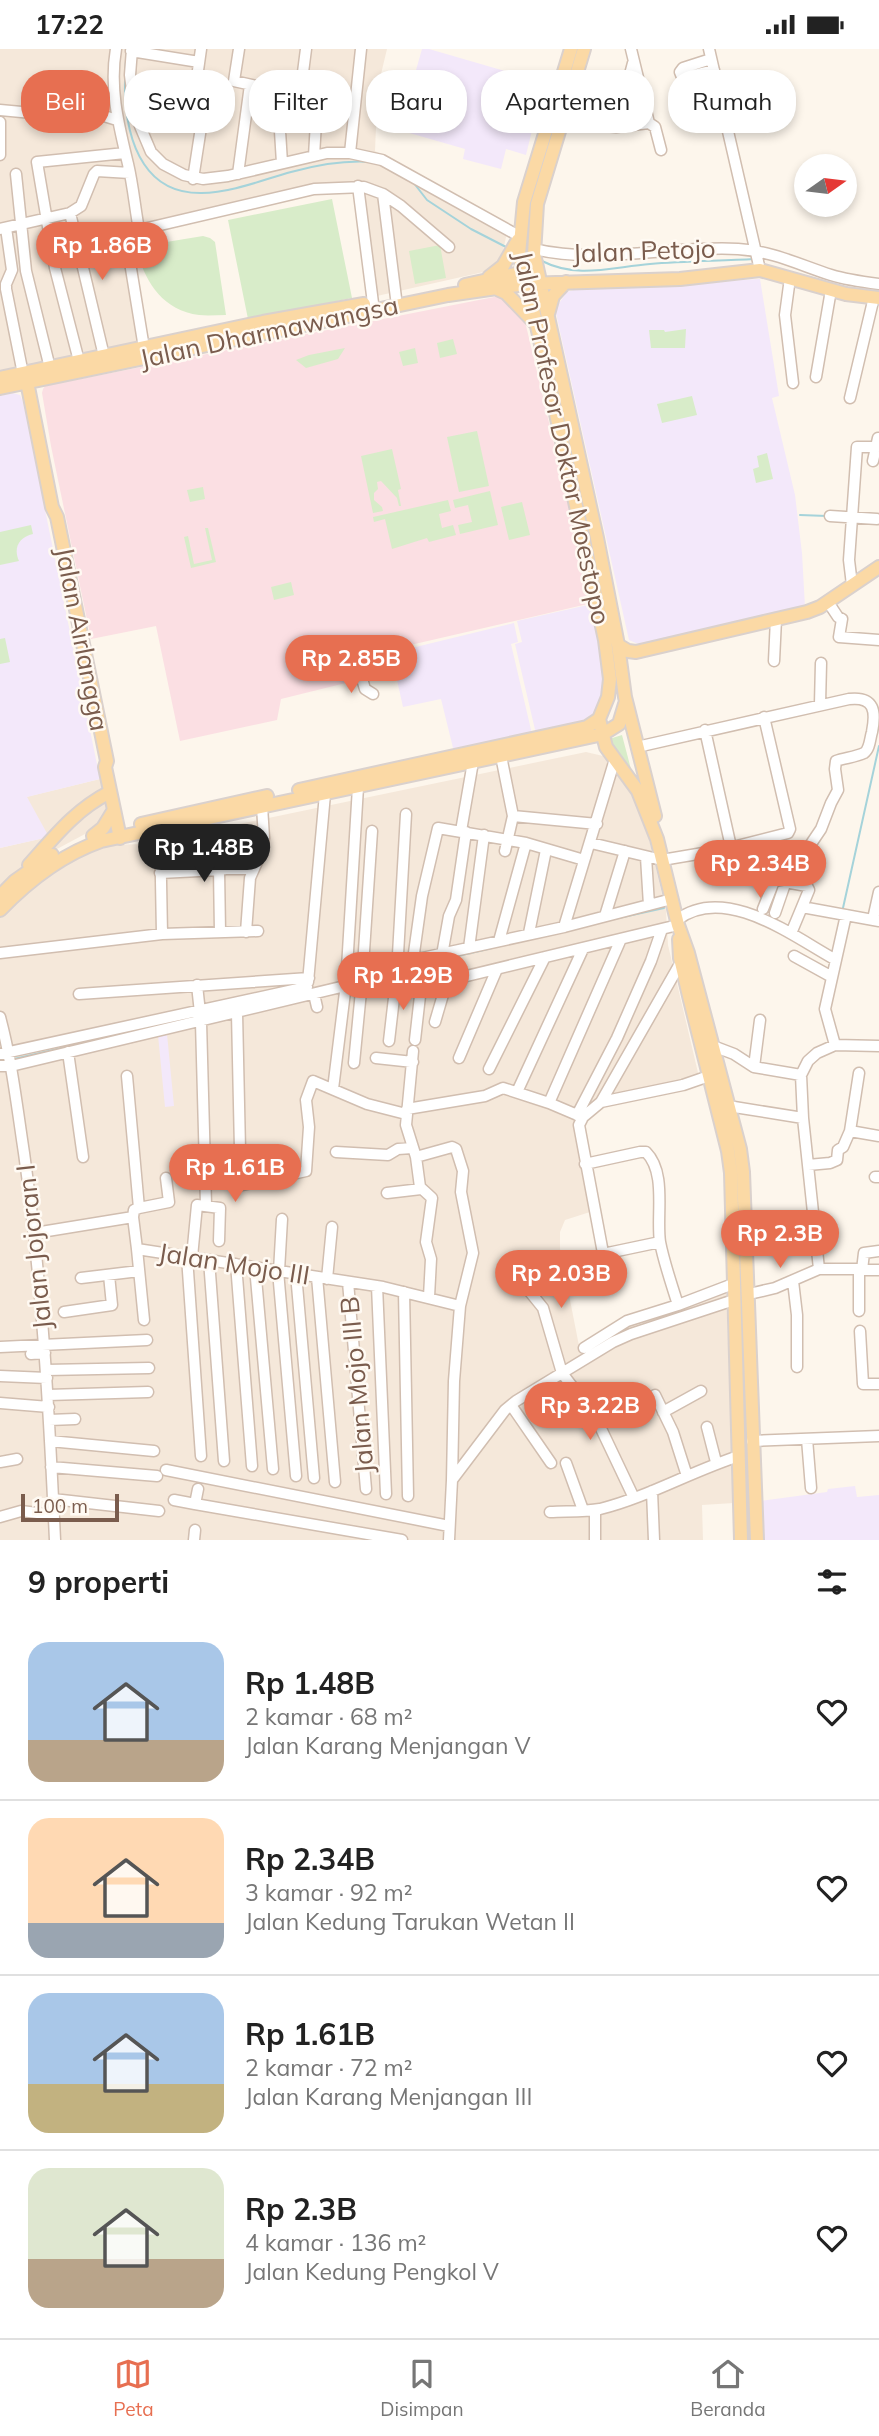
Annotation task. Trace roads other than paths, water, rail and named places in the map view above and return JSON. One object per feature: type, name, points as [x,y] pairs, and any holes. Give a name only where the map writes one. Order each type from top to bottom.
[{"type":"main road","name":"Jalan Profesor Doktor Moestopo","points":[[571,49],[524,202],[525,257],[537,326],[605,640],[610,679],[608,697],[599,719]]},
{"type":"main road","name":"Jalan Profesor Doktor Moestopo","points":[[577,70],[583,49]]},
{"type":"main road","name":"Jalan Profesor Doktor Moestopo","points":[[559,133],[537,204],[525,257],[547,316],[597,538],[618,645],[625,697],[656,817],[657,839]]},
{"type":"main road","name":"Jalan Dharmawangsa","points":[[0,378],[28,377],[482,281],[525,257]]},
{"type":"main road","name":"Jalan Dharmawangsa","points":[[264,328],[495,288],[525,257]]},
{"type":"main road","points":[[482,281],[503,266],[525,257],[566,282],[680,279],[758,260],[790,278],[831,291],[877,293]]},
{"type":"main road","points":[[547,316],[553,296],[566,282]]},
{"type":"main road","points":[[495,288],[506,293],[537,326]]},
{"type":"main road","name":"Jalan Dharmawangsa","points":[[0,388],[50,368],[144,348],[170,348]]},
{"type":"main road","name":"Jalan Airlangga","points":[[28,377],[52,507],[57,517],[123,833]]},
{"type":"main road","points":[[618,645],[636,652],[813,610],[879,567]]},
{"type":"main road","points":[[15,881],[61,849],[93,836],[160,829],[262,806],[300,794],[325,794],[575,740],[605,740],[619,724],[625,697]]},
{"type":"main road","points":[[0,910],[34,879],[64,857],[123,833],[587,727],[599,719],[605,740],[615,759],[638,791],[657,839],[677,922],[681,962],[712,1073],[739,1220]]},
{"type":"main road","name":"Jalan Airlangga","points":[[107,761],[105,767],[110,792],[123,833]]},
{"type":"main road","points":[[0,896],[72,818],[85,806],[110,792]]},
{"type":"main road","points":[[93,836],[103,828],[114,810]]},
{"type":"main road","points":[[677,922],[713,1047],[712,1073],[729,1106],[740,1149],[739,1235],[733,1284],[741,1540]]},
{"type":"main road","points":[[739,1235],[749,1294],[757,1540]]},
{"type":"street","points":[[116,49],[114,91],[117,120],[130,173],[139,230]]},
{"type":"street","points":[[193,179],[202,121],[201,117],[193,116],[192,113],[201,49]]},
{"type":"street","points":[[239,49],[233,79],[249,85]]},
{"type":"street","points":[[304,70],[306,49]]},
{"type":"street","points":[[350,153],[361,49]]},
{"type":"street","points":[[631,49],[636,70]]},
{"type":"street","points":[[199,62],[132,50],[130,75],[134,106],[151,152],[163,164],[193,179],[238,174],[332,153],[350,153],[382,160],[525,257]]},
{"type":"street","points":[[711,60],[758,260]]},
{"type":"street","points":[[632,70],[634,61]]},
{"type":"street","points":[[238,174],[249,92]]},
{"type":"street","points":[[0,110],[32,113],[61,121],[71,108],[75,107],[117,120]]},
{"type":"street","points":[[0,122],[0,155]]},
{"type":"street","points":[[654,127],[661,151]]},
{"type":"street","points":[[280,133],[282,163]]},
{"type":"street","points":[[314,156],[315,133]]},
{"type":"street","points":[[79,362],[55,268],[38,161],[125,153]]},
{"type":"street","points":[[28,377],[4,303],[6,284],[12,267],[3,228],[70,213],[80,206],[95,172],[130,173]]},
{"type":"street","points":[[16,174],[26,271],[50,368]]},
{"type":"street","points":[[358,186],[373,303]]},
{"type":"street","points":[[144,348],[126,239],[129,233],[314,189],[358,186],[383,194],[420,221],[449,247]]},
{"type":"street","points":[[383,194],[396,298]]},
{"type":"street","points":[[70,213],[104,356]]},
{"type":"street","name":"Jalan Petojo","points":[[525,257],[717,248],[758,260],[796,261],[877,293]]},
{"type":"street","points":[[790,278],[785,315],[793,383]]},
{"type":"street","points":[[816,377],[831,291]]},
{"type":"street","points":[[850,398],[877,293]]},
{"type":"street","points":[[873,461],[879,430]]},
{"type":"street","points":[[852,585],[849,566],[857,447],[878,442]]},
{"type":"street","points":[[830,516],[877,519]]},
{"type":"street","points":[[828,602],[842,619],[839,637],[879,640]]},
{"type":"street","points":[[774,661],[776,619]]},
{"type":"street","points":[[820,704],[821,663]]},
{"type":"street","points":[[360,672],[365,689],[373,695]]},
{"type":"street","points":[[637,747],[820,704],[862,699],[877,713],[868,748],[863,753],[836,761],[838,790],[821,829],[786,881],[775,913]]},
{"type":"street","points":[[591,843],[662,860],[726,849],[787,834],[790,829],[764,717]]},
{"type":"street","points":[[705,730],[729,872],[808,887],[792,931]]},
{"type":"street","points":[[501,756],[513,816],[505,851]]},
{"type":"street","points":[[564,927],[615,759]]},
{"type":"street","points":[[442,954],[449,916],[456,900],[473,762]]},
{"type":"street","points":[[333,1089],[346,980],[359,787]]},
{"type":"street","points":[[317,1007],[308,990],[325,794]]},
{"type":"street","points":[[246,932],[249,882],[264,838],[262,806]]},
{"type":"street","points":[[389,1041],[397,969],[405,814]]},
{"type":"street","points":[[513,816],[597,824]]},
{"type":"street","points":[[415,1040],[421,987],[418,963],[422,896],[436,829],[442,827],[526,843],[584,860]]},
{"type":"street","points":[[160,829],[162,934]]},
{"type":"street","points":[[354,1063],[372,831]]},
{"type":"street","points":[[469,948],[484,835]]},
{"type":"street","points":[[220,933],[222,870],[228,840]]},
{"type":"street","points":[[499,941],[526,843]]},
{"type":"street","points":[[529,933],[546,850]]},
{"type":"street","points":[[605,916],[625,851]]},
{"type":"street","points":[[646,857],[649,905]]},
{"type":"street","points":[[160,873],[253,869]]},
{"type":"street","points":[[763,909],[775,879]]},
{"type":"street","points":[[802,907],[876,920],[879,892]]},
{"type":"street","points":[[6,1053],[78,1044],[200,1017],[237,1013],[308,990],[397,969],[442,954],[564,927],[672,899]]},
{"type":"street","points":[[421,987],[663,929],[677,922],[686,913],[715,908],[749,913],[786,930],[836,960]]},
{"type":"street","points":[[835,1045],[825,1014],[843,915]]},
{"type":"street","points":[[603,1253],[578,1127],[580,1116],[617,1038],[663,929]]},
{"type":"street","points":[[0,953],[162,934],[258,931]]},
{"type":"street","points":[[549,1103],[621,939]]},
{"type":"street","points":[[517,1092],[583,949]]},
{"type":"street","points":[[794,956],[832,977]]},
{"type":"street","points":[[489,1069],[545,957]]},
{"type":"street","points":[[601,1102],[681,962]]},
{"type":"street","points":[[459,1058],[497,969]]},
{"type":"street","points":[[79,993],[254,981],[308,990]]},
{"type":"street","points":[[254,981],[257,1000]]},
{"type":"street","points":[[435,1022],[447,981]]},
{"type":"street","points":[[197,985],[206,1205]]},
{"type":"street","points":[[200,1017],[257,1000],[308,990]]},
{"type":"street","points":[[237,1013],[240,1150],[243,1174],[237,1176],[238,1186],[306,1171],[309,1127],[306,1104],[314,1081],[367,1104],[407,1112],[485,1096],[501,1088],[580,1116]]},
{"type":"street","name":"Jalan Jojoran I","points":[[0,1017],[6,1053],[11,1065],[35,1233],[47,1374],[55,1540]]},
{"type":"street","points":[[754,1067],[760,1020]]},
{"type":"street","points":[[0,1066],[68,1052],[78,1044]]},
{"type":"street","points":[[819,1269],[803,1118],[802,1075],[808,1061],[817,1053],[835,1045],[879,1046]]},
{"type":"street","points":[[713,1047],[734,1054],[754,1067],[802,1075]]},
{"type":"street","points":[[413,1051],[407,1112],[421,1189]]},
{"type":"street","points":[[68,1052],[83,1157]]},
{"type":"street","points":[[376,1058],[413,1062]]},
{"type":"street","points":[[580,1116],[601,1102],[683,1085],[712,1073]]},
{"type":"street","points":[[808,1165],[835,1162],[838,1150],[843,1147],[850,1131],[859,1073]]},
{"type":"street","points":[[127,1076],[136,1213],[168,1203],[166,1178]]},
{"type":"street","points":[[729,1106],[803,1118]]},
{"type":"street","points":[[850,1131],[879,1136]]},
{"type":"street","points":[[336,1152],[388,1155],[398,1149],[414,1152],[453,1147],[461,1164],[461,1190],[473,1253],[460,1306],[454,1381],[457,1465],[452,1480],[449,1540]]},
{"type":"street","points":[[585,1164],[640,1152],[648,1154],[657,1179],[660,1242],[678,1305]]},
{"type":"street","points":[[387,1193],[421,1189],[431,1195],[426,1242],[431,1259],[429,1297]]},
{"type":"street","points":[[201,1456],[189,1257],[197,1206],[206,1205],[220,1209],[219,1241]]},
{"type":"street","name":"Jalan Mojo III","points":[[35,1233],[136,1213],[137,1249],[377,1286],[460,1306]]},
{"type":"street","points":[[282,1219],[278,1271],[296,1476]]},
{"type":"street","points":[[332,1227],[322,1278],[335,1482]]},
{"type":"street","points":[[565,1262],[660,1242]]},
{"type":"street","points":[[137,1249],[144,1320]]},
{"type":"street","points":[[859,1311],[860,1270],[864,1253],[879,1251]]},
{"type":"street","points":[[209,1260],[224,1461]]},
{"type":"street","points":[[236,1264],[252,1466]]},
{"type":"street","points":[[254,1267],[273,1469]]},
{"type":"street","points":[[749,1294],[775,1289],[819,1269],[879,1270]]},
{"type":"street","points":[[81,1278],[139,1271]]},
{"type":"street","points":[[296,1274],[314,1478]]},
{"type":"street","points":[[64,1312],[112,1305],[109,1275]]},
{"type":"street","points":[[514,1280],[526,1287],[543,1308],[562,1373],[596,1418],[634,1498]]},
{"type":"street","points":[[793,1281],[797,1315],[797,1367]]},
{"type":"street","name":"Jalan Mojo III B","points":[[348,1282],[366,1489]]},
{"type":"street","points":[[584,1348],[627,1321],[733,1284]]},
{"type":"street","points":[[377,1286],[386,1494]]},
{"type":"street","points":[[404,1292],[408,1496]]},
{"type":"street","points":[[457,1465],[511,1405],[562,1373],[631,1334],[734,1300]]},
{"type":"street","points":[[860,1331],[863,1384],[879,1384]]},
{"type":"street","points":[[0,1347],[45,1348],[147,1340]]},
{"type":"street","points":[[31,1354],[45,1348]]},
{"type":"street","points":[[0,1376],[149,1369]]},
{"type":"street","points":[[663,1412],[701,1391]]},
{"type":"street","points":[[48,1395],[148,1392]]},
{"type":"street","points":[[655,1395],[676,1439],[687,1476]]},
{"type":"street","points":[[0,1403],[49,1407]]},
{"type":"street","points":[[511,1405],[551,1463]]},
{"type":"street","points":[[49,1420],[75,1419]]},
{"type":"street","points":[[707,1427],[716,1462]]},
{"type":"street","points":[[752,1441],[879,1436]]},
{"type":"street","points":[[807,1439],[811,1488]]},
{"type":"street","points":[[50,1441],[154,1451]]},
{"type":"street","points":[[550,1512],[595,1512],[652,1491],[716,1462],[739,1456]]},
{"type":"street","points":[[0,1462],[17,1459]]},
{"type":"street","points":[[566,1463],[581,1513]]},
{"type":"street","points":[[51,1467],[162,1473],[449,1526]]},
{"type":"street","points":[[195,1504],[198,1489]]},
{"type":"street","points":[[652,1491],[653,1540]]},
{"type":"street","points":[[53,1499],[159,1511]]},
{"type":"street","points":[[174,1500],[402,1540]]},
{"type":"street","points":[[0,1517],[21,1511],[54,1515]]},
{"type":"street","points":[[595,1512],[595,1540]]},
{"type":"waterway","points":[[127,49],[125,93],[132,138],[144,164],[158,180],[175,189],[193,193],[213,192],[321,165],[371,162]]},
{"type":"waterway","points":[[413,182],[427,200],[471,229],[508,248]]},
{"type":"waterway","points":[[542,261],[582,271],[663,263],[754,259]]},
{"type":"waterway","points":[[800,515],[827,516]]},
{"type":"waterway","points":[[843,908],[879,746]]},
{"type":"waterway","points":[[614,919],[664,908]]},
{"type":"waterway","points":[[423,964],[492,948]]},
{"type":"waterway","points":[[14,1059],[196,1017]]}]
